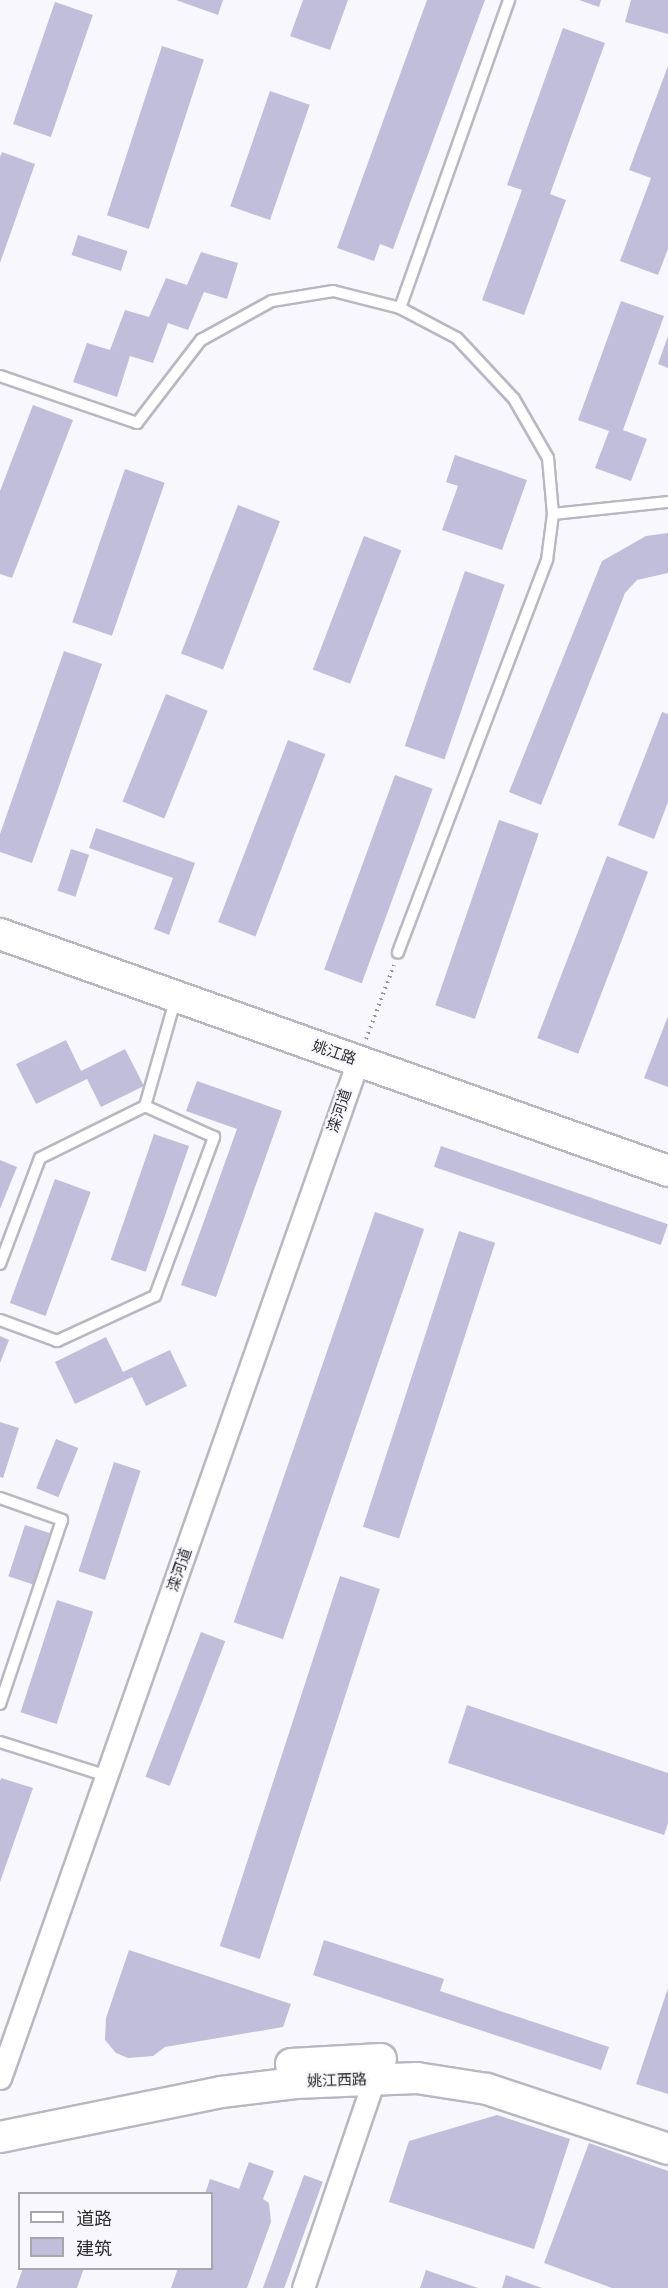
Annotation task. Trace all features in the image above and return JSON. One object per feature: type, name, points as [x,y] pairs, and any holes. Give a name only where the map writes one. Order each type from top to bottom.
[{"type":"street","name":"姚江路","points":[[0,934],[668,1171]]},
{"type":"street","name":"滦河道","points":[[0,2078],[358,1061]]},
{"type":"street","name":"姚江西路","points":[[0,2119],[273,2066],[414,2058],[501,2074],[668,2129]]},
{"type":"street","name":"姚江西路","points":[[0,2137],[220,2092],[295,2083],[417,2078],[487,2089],[668,2149]]},
{"type":"street","points":[[303,2288],[374,2079]]},
{"type":"lane","points":[[400,308],[508,0]]},
{"type":"lane","points":[[0,376],[137,423],[201,340],[272,301],[333,291],[400,308],[457,338],[514,399],[548,458],[553,514],[547,560],[398,953]]},
{"type":"lane","points":[[553,514],[668,502]]},
{"type":"lane","points":[[0,1264],[40,1158],[145,1106],[176,997]]},
{"type":"lane","points":[[0,1320],[57,1341],[154,1296],[214,1137],[145,1106]]},
{"type":"lane","points":[[0,1498],[62,1520],[0,1704]]},
{"type":"lane","points":[[0,1742],[107,1776]]},
{"type":"path","points":[[358,1061],[398,953]]},
{"type":"building","points":[[176,0],[223,0],[218,15]]},
{"type":"building","points":[[303,0],[348,0],[330,50],[290,36]]},
{"type":"building","points":[[427,0],[485,0],[393,249],[380,244],[374,261],[337,248]]},
{"type":"building","points":[[579,0],[601,0],[599,7]]},
{"type":"building","points":[[631,0],[668,0],[668,34],[625,22]]},
{"type":"building","points":[[55,2],[93,15],[51,137],[13,124]]},
{"type":"building","points":[[563,28],[605,43],[550,194],[566,200],[524,315],[482,300],[522,190],[507,185]]},
{"type":"building","points":[[162,46],[204,60],[149,229],[107,215]]},
{"type":"building","points":[[668,66],[668,249],[658,275],[620,261],[651,178],[629,170]]},
{"type":"building","points":[[270,91],[310,105],[270,220],[230,206]]},
{"type":"building","points":[[2,152],[35,164],[0,263],[0,157]]},
{"type":"building","points":[[78,235],[127,251],[121,271],[72,255]]},
{"type":"building","points":[[201,252],[238,263],[227,299],[204,292],[188,330],[168,323],[153,363],[130,356],[117,397],[73,382],[87,343],[110,350],[125,310],[149,317],[166,278],[187,285]]},
{"type":"building","points":[[621,301],[664,316],[623,430],[647,439],[631,481],[595,468],[609,431],[578,420]]},
{"type":"building","points":[[668,336],[668,368],[658,364]]},
{"type":"building","points":[[33,405],[73,420],[12,578],[0,574],[0,491]]},
{"type":"building","points":[[455,455],[527,480],[502,550],[442,530],[458,486],[446,482]]},
{"type":"building","points":[[125,469],[165,483],[112,636],[72,622]]},
{"type":"building","points":[[238,505],[280,521],[223,670],[181,653]]},
{"type":"building","points":[[668,533],[668,573],[637,580],[625,593],[541,805],[509,792],[602,561],[646,536]]},
{"type":"building","points":[[364,536],[401,550],[350,684],[313,670]]},
{"type":"building","points":[[465,571],[505,585],[444,760],[405,746]]},
{"type":"building","points":[[64,651],[102,664],[32,863],[0,852],[0,834]]},
{"type":"building","points":[[166,694],[208,711],[164,818],[123,802]]},
{"type":"building","points":[[662,712],[668,714],[668,802],[654,839],[618,825]]},
{"type":"building","points":[[288,740],[325,754],[255,936],[218,922]]},
{"type":"building","points":[[395,775],[433,789],[362,983],[324,970]]},
{"type":"building","points":[[499,820],[539,834],[475,1019],[435,1005]]},
{"type":"building","points":[[96,828],[195,863],[169,935],[154,929],[173,878],[89,848]]},
{"type":"building","points":[[71,849],[89,855],[75,897],[57,891]]},
{"type":"building","points":[[607,856],[648,872],[578,1054],[537,1038]]},
{"type":"building","points":[[668,1016],[668,1087],[644,1078]]},
{"type":"building","points":[[66,1040],[81,1071],[125,1049],[144,1086],[101,1107],[87,1079],[36,1104],[16,1064]]},
{"type":"building","points":[[197,1081],[282,1111],[216,1297],[181,1285],[237,1129],[186,1111]]},
{"type":"building","points":[[154,1134],[189,1146],[146,1272],[111,1260]]},
{"type":"building","points":[[441,1146],[668,1224],[661,1245],[434,1167]]},
{"type":"building","points":[[0,1160],[17,1167],[0,1209]]},
{"type":"building","points":[[55,1179],[91,1192],[46,1316],[10,1303]]},
{"type":"building","points":[[375,1212],[424,1229],[283,1639],[234,1622]]},
{"type":"building","points":[[459,1231],[495,1243],[399,1539],[363,1527]]},
{"type":"building","points":[[0,1336],[9,1340],[0,1363]]},
{"type":"building","points":[[106,1337],[123,1372],[170,1350],[187,1386],[146,1406],[132,1377],[75,1404],[55,1362]]},
{"type":"building","points":[[0,1422],[19,1428],[3,1478],[0,1477]]},
{"type":"building","points":[[56,1439],[78,1448],[58,1497],[36,1488]]},
{"type":"building","points":[[114,1462],[141,1471],[105,1580],[78,1571]]},
{"type":"building","points":[[25,1525],[50,1533],[33,1584],[8,1576]]},
{"type":"building","points":[[340,1576],[380,1589],[260,1959],[220,1946]]},
{"type":"building","points":[[57,1600],[93,1612],[57,1724],[21,1712]]},
{"type":"building","points":[[201,1632],[225,1641],[170,1786],[145,1777]]},
{"type":"building","points":[[467,1705],[668,1773],[668,1823],[664,1835],[448,1763]]},
{"type":"building","points":[[1,1778],[33,1788],[0,1882],[0,1781]]},
{"type":"building","points":[[324,1940],[444,1979],[440,1991],[609,2047],[601,2070],[313,1975]]},
{"type":"building","points":[[129,1950],[291,2004],[283,2027],[165,2047],[153,2056],[128,2058],[116,2053],[105,2040],[106,2018]]},
{"type":"building","points":[[668,1988],[668,2094],[636,2084]]},
{"type":"building","points":[[497,2115],[570,2139],[534,2249],[389,2202],[409,2141]]},
{"type":"building","points":[[589,2143],[668,2171],[668,2288],[612,2288],[544,2263]]},
{"type":"building","points":[[249,2162],[274,2171],[263,2199],[269,2203],[271,2222],[247,2288],[171,2288],[177,2270],[213,2270],[213,2192],[206,2192],[210,2179],[239,2189]]},
{"type":"building","points":[[304,2175],[323,2182],[284,2288],[263,2288]]},
{"type":"building","points":[[22,2270],[83,2270],[77,2288],[16,2288]]},
{"type":"building","points":[[426,2270],[478,2288],[420,2288]]},
{"type":"building","points":[[506,2275],[542,2288],[502,2288]]}]
